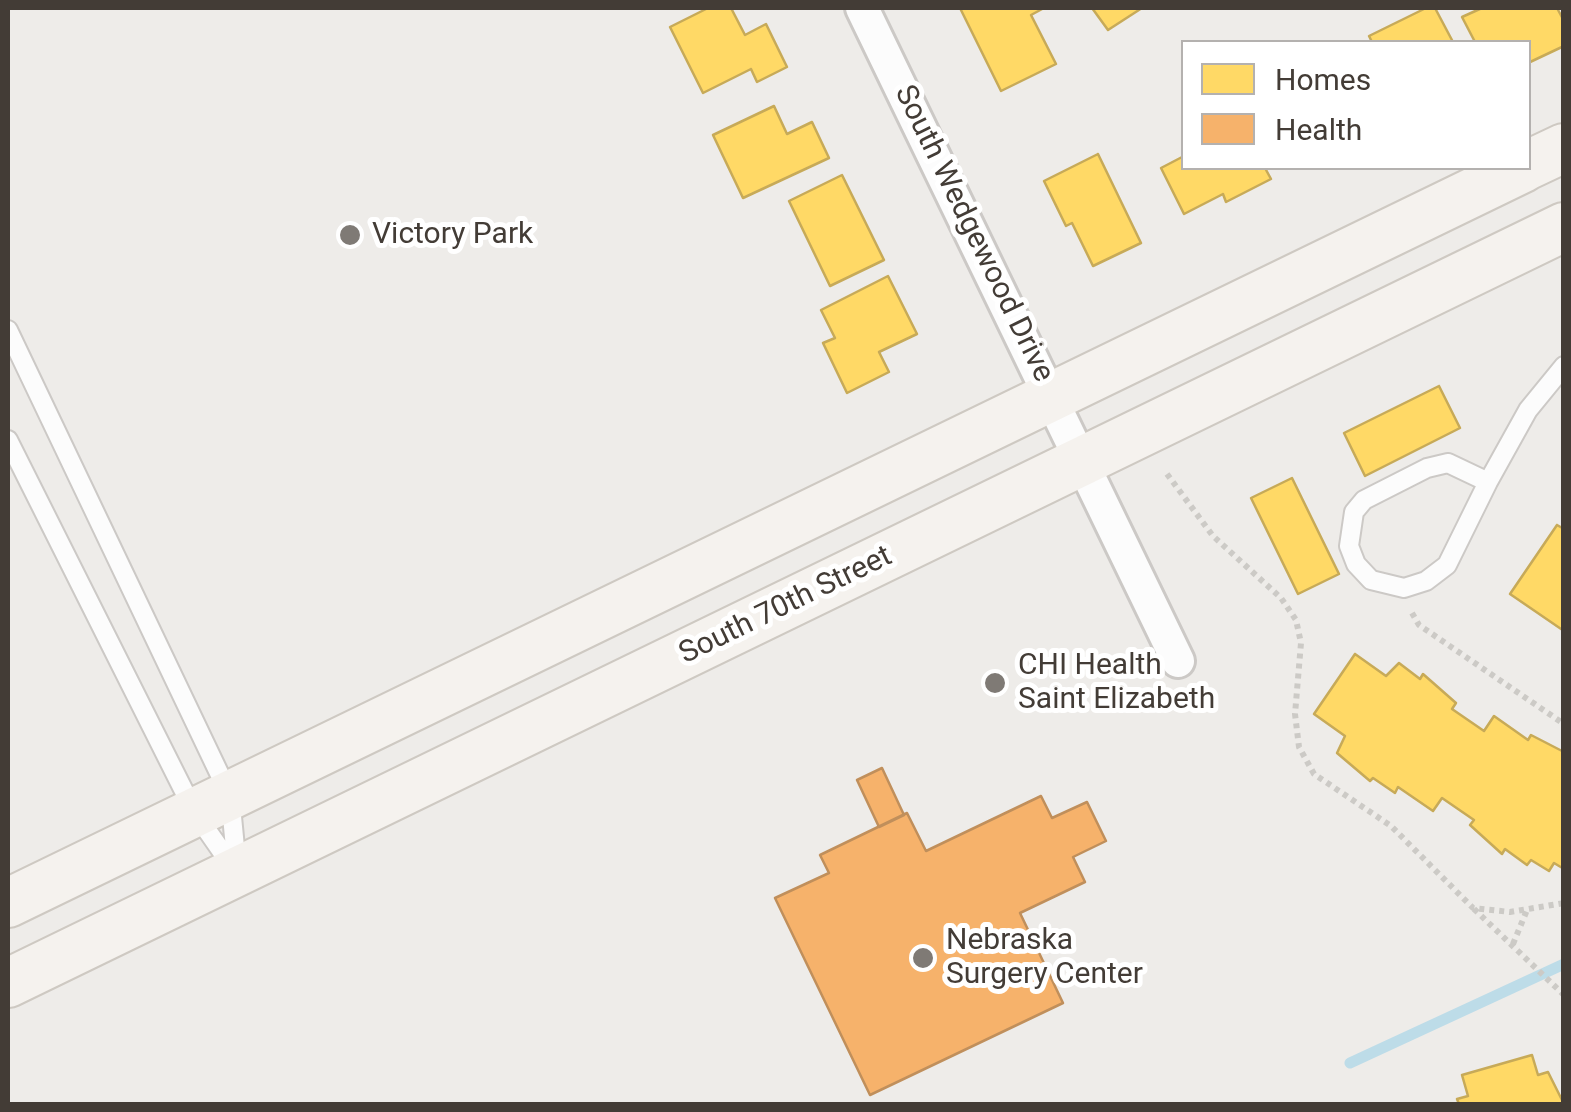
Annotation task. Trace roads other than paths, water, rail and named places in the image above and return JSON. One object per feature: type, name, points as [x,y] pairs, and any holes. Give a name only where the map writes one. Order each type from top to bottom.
[{"type":"main road","points":[[1531,164],[1564,148]]},
{"type":"main road","points":[[8,903],[1518,170]]},
{"type":"main road","name":"South 70th Street","points":[[8,984],[1564,226]]},
{"type":"street","name":"South Wedgewood Drive","points":[[862,8],[1178,661]]},
{"type":"lane","points":[[8,330],[238,873]]},
{"type":"lane","points":[[1488,482],[1448,463],[1427,468],[1364,500],[1348,528],[1356,564],[1371,580],[1404,588],[1440,573],[1528,410],[1564,366]]},
{"type":"lane","points":[[8,440],[212,804],[238,873]]},
{"type":"waterway","points":[[1350,1063],[1564,964]]},
{"type":"place","name":"Victory Park","points":[[350,235]]},
{"type":"place","name":"CHI Health Saint Elizabeth","points":[[995,683]]},
{"type":"place","name":"Nebraska Surgery Center","points":[[923,958]]}]
